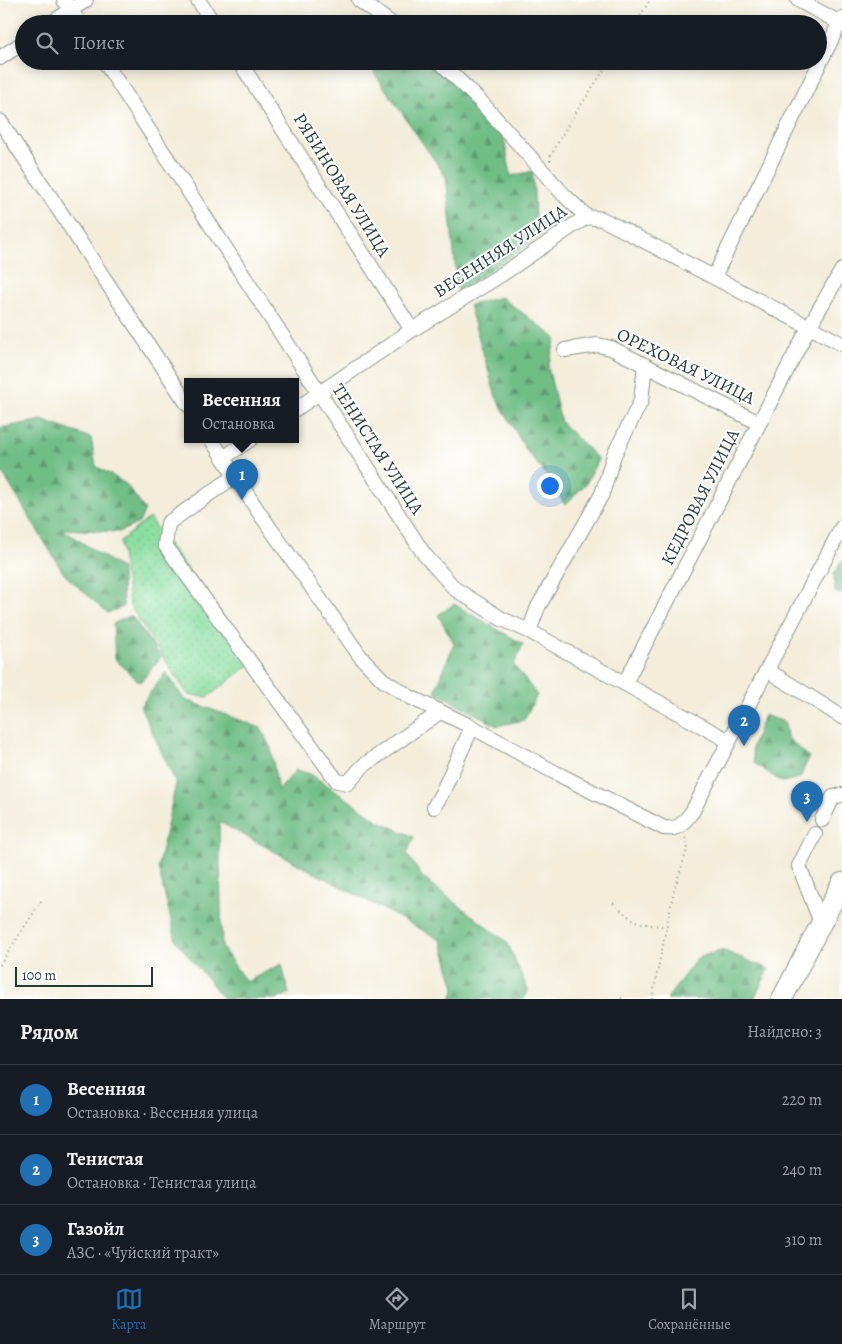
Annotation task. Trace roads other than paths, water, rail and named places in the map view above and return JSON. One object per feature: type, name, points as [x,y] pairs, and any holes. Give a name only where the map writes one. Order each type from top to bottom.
[{"type":"highway","points":[[782,999],[842,883]]},
{"type":"street","points":[[58,15],[67,5],[86,0]]},
{"type":"street","points":[[198,0],[208,15]]},
{"type":"street","points":[[359,0],[380,15]]},
{"type":"street","points":[[798,0],[841,22],[827,50]]},
{"type":"street","points":[[0,58],[15,48]]},
{"type":"street","name":"ТЕНИСТАЯ УЛИЦА","points":[[110,70],[424,554],[456,589],[502,619],[529,631],[729,741]]},
{"type":"street","name":"РЯБИНОВАЯ УЛИЦА","points":[[245,70],[412,330]]},
{"type":"street","points":[[448,70],[481,102],[552,182],[587,217]]},
{"type":"street","points":[[714,277],[817,70]]},
{"type":"street","points":[[0,121],[184,399]]},
{"type":"street","name":"ВЕСЕННЯЯ УЛИЦА","points":[[299,407],[412,330],[504,273],[587,217],[602,219],[842,344]]},
{"type":"street","name":"КЕДРОВАЯ УЛИЦА","points":[[625,683],[809,327],[842,270]]},
{"type":"street","name":"ОРЕХОВАЯ УЛИЦА","points":[[565,350],[598,344],[611,348],[759,423]]},
{"type":"street","points":[[529,631],[538,606],[602,494],[614,456],[641,401],[645,365]]},
{"type":"street","points":[[214,443],[234,476],[360,656],[383,680],[410,697],[472,727],[556,773],[664,828],[673,829],[681,825],[692,812],[842,527]]},
{"type":"street","points":[[224,458],[245,443]]},
{"type":"street","points":[[234,476],[168,523],[165,545],[338,781],[348,783],[363,766],[440,712]]},
{"type":"street","points":[[767,670],[842,717]]},
{"type":"street","points":[[434,808],[472,727]]},
{"type":"street","points":[[822,820],[833,797],[842,795]]},
{"type":"street","points":[[815,834],[799,866],[822,923]]},
{"type":"place","name":"Весенняя","points":[[242,500]]},
{"type":"place","name":"Тенистая","points":[[744,746]]},
{"type":"place","name":"Газойл","points":[[807,822]]}]
